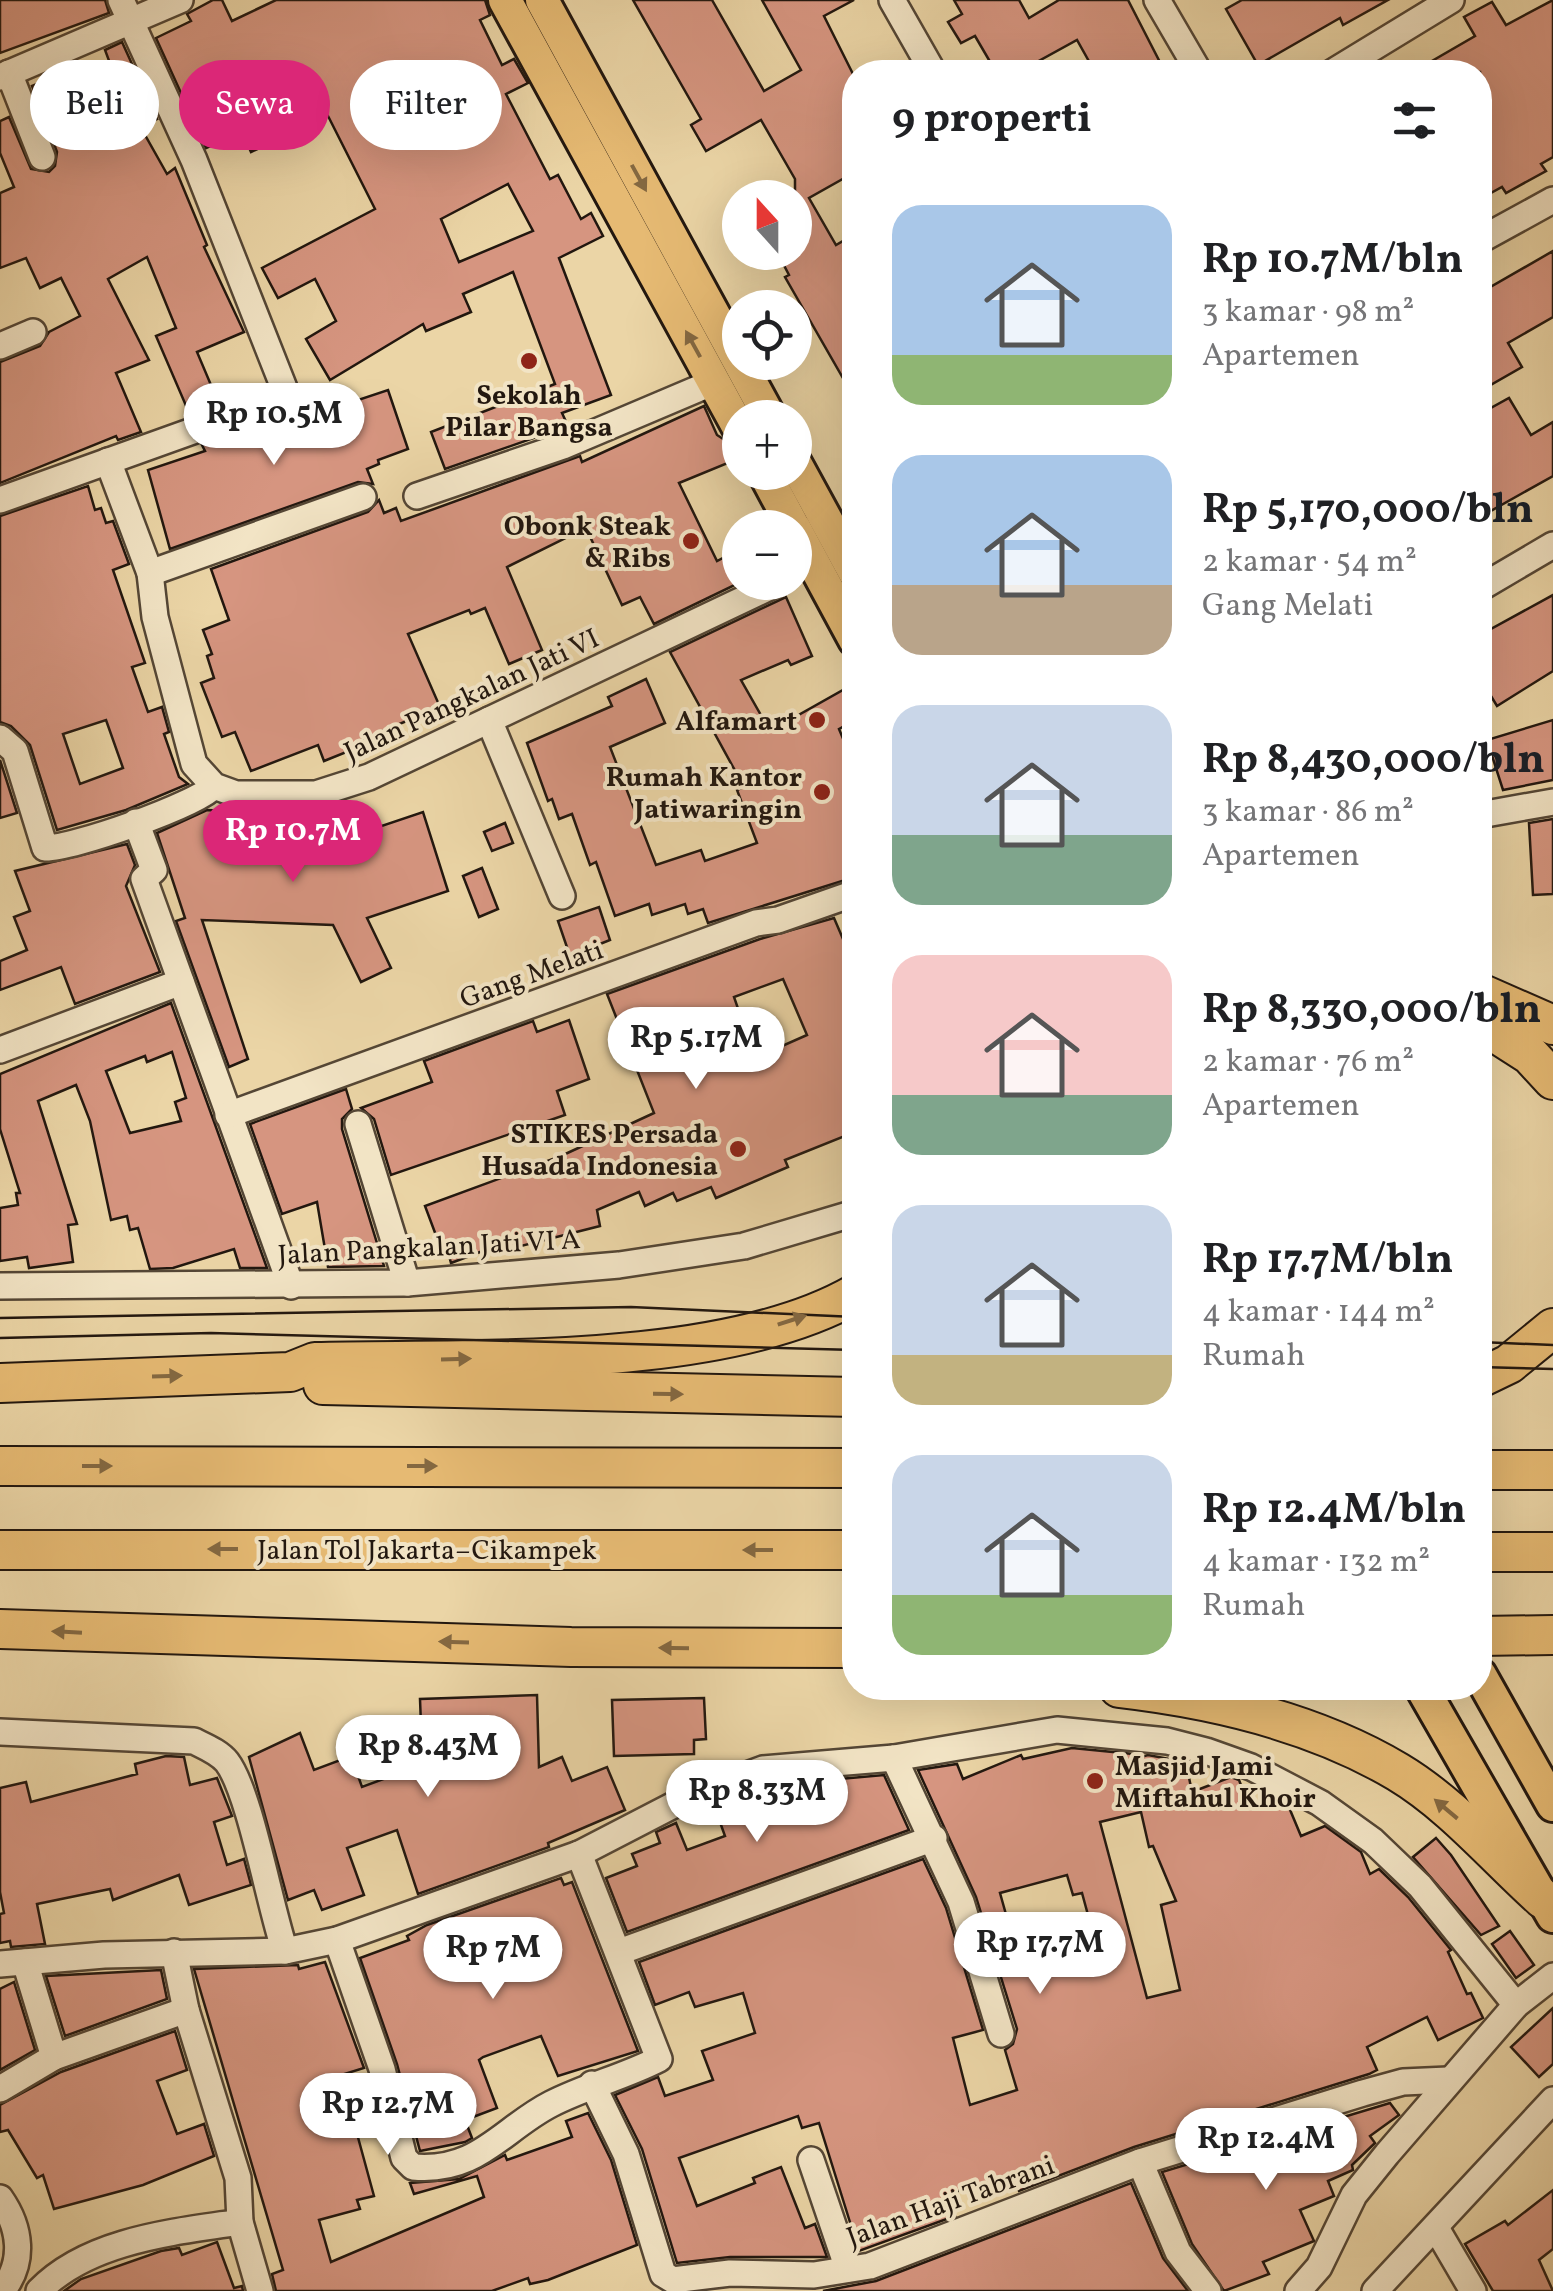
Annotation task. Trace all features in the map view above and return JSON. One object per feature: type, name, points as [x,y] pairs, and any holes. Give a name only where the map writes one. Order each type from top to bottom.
[{"type":"highway","points":[[1492,997],[1553,1025]]},
{"type":"highway","points":[[1492,1031],[1530,1055],[1553,1080]]},
{"type":"highway","points":[[0,1383],[290,1372],[315,1362],[541,1356],[666,1347],[789,1322],[842,1300]]},
{"type":"highway","points":[[1492,1372],[1510,1364],[1553,1328]]},
{"type":"highway","points":[[570,1392],[666,1347]]},
{"type":"highway","points":[[290,1372],[326,1386],[842,1397]]},
{"type":"highway","points":[[0,1466],[842,1468]]},
{"type":"highway","points":[[1492,1470],[1553,1470]]},
{"type":"highway","name":"Jalan Tol Jakarta–Cikampek","points":[[0,1550],[842,1550]]},
{"type":"highway","points":[[1492,1552],[1553,1552]]},
{"type":"highway","points":[[0,1629],[842,1651]]},
{"type":"highway","points":[[1492,1636],[1553,1635]]},
{"type":"highway","points":[[1182,1700],[1267,1716],[1399,1772],[1450,1810],[1548,1908]]},
{"type":"main road","points":[[506,0],[724,400]]},
{"type":"main road","points":[[542,0],[760,400]]},
{"type":"main road","points":[[810,490],[842,548]]},
{"type":"main road","points":[[812,581],[842,622]]},
{"type":"main road","points":[[1492,1698],[1553,1805]]},
{"type":"main road","points":[[1429,1700],[1548,1908]]},
{"type":"street","points":[[42,157],[4,75],[127,10],[180,0]]},
{"type":"street","points":[[892,0],[926,60]]},
{"type":"street","points":[[1157,0],[1192,60]]},
{"type":"street","points":[[1353,60],[1451,0]]},
{"type":"street","points":[[0,500],[278,400],[286,393],[243,278],[127,10]]},
{"type":"street","points":[[1492,233],[1553,200]]},
{"type":"street","points":[[0,346],[33,332]]},
{"type":"street","points":[[417,496],[563,446],[714,382]]},
{"type":"street","points":[[0,738],[16,751],[45,848],[136,822],[204,797],[214,786],[194,764],[155,617],[150,573],[108,462]]},
{"type":"street","points":[[150,573],[363,497]]},
{"type":"street","points":[[1492,581],[1553,545]]},
{"type":"street","name":"Jalan Pangkalan Jati VI","points":[[214,786],[254,795],[332,790],[742,600]]},
{"type":"street","points":[[489,720],[562,896]]},
{"type":"street","points":[[1492,814],[1553,802]]},
{"type":"street","points":[[136,822],[154,870],[144,879],[291,1286]]},
{"type":"street","name":"Gang Melati","points":[[228,1115],[756,922],[778,920],[842,898]]},
{"type":"street","points":[[0,1050],[181,982]]},
{"type":"street","points":[[358,1124],[407,1282]]},
{"type":"street","name":"Jalan Pangkalan Jati VI A","points":[[0,1286],[116,1282],[291,1286],[407,1282],[619,1265],[744,1246],[842,1216]]},
{"type":"street","points":[[54,2057],[13,1963],[174,1952],[284,1951],[336,1940],[579,1854],[693,1796],[763,1769],[894,1758],[1057,1730],[1168,1741],[1252,1767],[1320,1803],[1373,1841],[1420,1886],[1516,2005]]},
{"type":"street","points":[[0,1732],[194,1740],[217,1753],[230,1766],[243,1803],[284,1951]]},
{"type":"street","points":[[894,1758],[961,1902],[1002,2034]]},
{"type":"street","points":[[619,1952],[934,1838]]},
{"type":"street","points":[[336,1940],[382,2069],[404,2158],[413,2167],[456,2162],[487,2150],[549,2104],[659,2059],[579,1854]]},
{"type":"street","points":[[174,1952],[186,2010],[238,2178],[240,2222],[260,2291]]},
{"type":"street","points":[[1298,2291],[1320,2267],[1354,2195],[1426,2112],[1448,2080],[1516,2005],[1553,1976]]},
{"type":"street","points":[[0,2089],[54,2057],[186,2010]]},
{"type":"street","name":"Jalan Haji Tabrani","points":[[592,2084],[626,2154],[667,2278],[730,2272],[818,2283],[848,2269],[917,2250],[1140,2162],[1403,2082],[1448,2080]]},
{"type":"street","points":[[1374,2291],[1553,2100]]},
{"type":"street","points":[[810,2160],[848,2269]]},
{"type":"street","points":[[1140,2162],[1178,2252],[1208,2291]]},
{"type":"street","points":[[0,2198],[16,2230],[18,2256],[16,2272],[2,2291]]},
{"type":"street","points":[[39,2291],[70,2265],[100,2252],[240,2222]]},
{"type":"street","points":[[1436,2228],[1473,2291]]},
{"type":"building","points":[[0,0],[105,0],[109,13],[0,53]]},
{"type":"building","points":[[213,0],[222,0],[232,21],[276,0],[485,0],[490,15],[480,20],[500,60],[350,60],[350,150],[502,150],[502,65],[514,59],[528,83],[506,94],[550,179],[558,175],[581,219],[591,213],[603,236],[559,258],[611,395],[562,413],[568,426],[445,469],[431,432],[555,384],[513,272],[463,294],[471,312],[426,331],[423,324],[330,380],[306,339],[336,321],[315,279],[278,298],[262,268],[375,209],[330,120],[330,60],[179,60],[179,89],[156,38],[191,21],[187,14]],"holes":[[[508,184],[533,231],[459,262],[441,219]]]},
{"type":"building","points":[[633,0],[712,0],[764,91],[801,70],[762,0],[854,0],[824,16],[846,60],[842,60],[842,179],[812,196],[812,180],[795,180],[761,120],[706,151],[691,125],[701,119]]},
{"type":"building","points":[[954,0],[1019,0],[1029,18],[1059,0],[1128,0],[1159,60],[1088,60],[1077,40],[1041,60],[989,60],[975,36],[961,43],[948,22],[962,14]]},
{"type":"building","points":[[1242,0],[1388,0],[1343,25],[1340,18],[1267,60],[1255,60],[1226,9]]},
{"type":"building","points":[[1553,0],[1553,157],[1541,164],[1546,171],[1506,193],[1502,187],[1492,192],[1492,60],[1434,60],[1475,36],[1464,17],[1492,2],[1506,25]]},
{"type":"building","points":[[122,42],[130,60],[109,60],[105,50]]},
{"type":"building","points":[[9,117],[31,169],[49,172],[55,166],[57,152],[154,150],[167,174],[175,168],[207,245],[204,247],[244,332],[197,352],[219,404],[190,415],[156,336],[176,328],[147,257],[108,279],[149,360],[116,373],[141,432],[118,440],[116,436],[0,483],[0,362],[40,346],[49,332],[80,316],[61,278],[40,288],[26,258],[0,268],[0,193],[14,187],[0,153],[0,121]]},
{"type":"building","points":[[812,203],[836,245],[842,242],[842,376],[812,324],[812,290],[792,290],[785,277],[789,275],[786,270],[812,270]]},
{"type":"building","points":[[1553,251],[1553,317],[1508,343],[1522,367],[1492,384],[1492,286]]},
{"type":"building","points":[[388,390],[408,449],[378,460],[379,464],[367,469],[373,484],[358,482],[170,549],[148,470],[205,451],[202,445],[256,426],[259,433]]},
{"type":"building","points":[[1509,398],[1531,435],[1553,422],[1553,476],[1492,510],[1492,407]]},
{"type":"building","points":[[704,406],[722,438],[722,465],[679,483],[717,561],[722,558],[722,591],[654,624],[640,597],[622,605],[586,528],[507,567],[542,650],[509,664],[485,608],[471,614],[469,610],[408,634],[440,707],[361,740],[364,745],[324,761],[318,745],[251,771],[235,732],[222,737],[201,683],[214,678],[207,656],[212,654],[203,630],[229,620],[211,569],[368,512],[379,500],[384,513],[396,508],[401,521],[580,456],[582,462]]},
{"type":"building","points":[[88,486],[95,510],[101,508],[106,523],[113,521],[129,564],[113,570],[145,663],[132,667],[148,712],[162,707],[169,732],[164,734],[179,777],[188,784],[126,810],[57,830],[30,745],[11,726],[0,722],[0,516]],"holes":[[[106,720],[123,768],[80,784],[63,734]]]},
{"type":"building","points":[[1553,595],[1553,671],[1497,706],[1492,698],[1492,628]]},
{"type":"building","points":[[780,600],[787,600],[812,656],[791,665],[788,660],[741,680],[770,731],[842,691],[842,881],[708,923],[703,909],[688,914],[685,904],[652,915],[649,904],[615,916],[596,862],[590,865],[572,814],[559,819],[552,799],[548,801],[527,743],[612,706],[608,697],[646,679],[665,723],[610,747],[656,865],[701,850],[705,861],[757,843],[737,790],[744,787],[670,652]]},
{"type":"building","points":[[1553,720],[1553,780],[1503,790],[1492,756],[1492,738]]},
{"type":"building","points":[[0,760],[17,813],[0,818]]},
{"type":"building","points":[[207,810],[310,814],[309,827],[351,813],[358,834],[423,812],[448,891],[367,918],[391,968],[361,982],[333,925],[202,920],[248,1059],[229,1067],[176,921],[185,918],[157,833]]},
{"type":"building","points":[[1553,819],[1553,894],[1533,895],[1529,823]]},
{"type":"building","points":[[505,823],[513,843],[492,851],[484,832]]},
{"type":"building","points":[[127,844],[135,865],[126,886],[160,972],[75,1004],[61,967],[0,990],[0,961],[27,950],[14,917],[30,911],[15,871]]},
{"type":"building","points":[[482,868],[498,909],[479,917],[463,876]]},
{"type":"building","points":[[599,907],[610,940],[570,956],[558,921]]},
{"type":"building","points":[[834,918],[842,937],[842,1137],[785,1160],[788,1167],[716,1198],[711,1187],[677,1201],[673,1193],[645,1206],[639,1192],[597,1210],[600,1226],[489,1254],[488,1249],[451,1263],[448,1252],[443,1254],[425,1206],[561,1156],[654,1113],[607,994],[760,939]],"holes":[[[783,979],[807,1035],[755,1058],[734,997]]]},
{"type":"building","points":[[171,1003],[267,1268],[240,1268],[234,1249],[173,1268],[150,1269],[138,1228],[130,1230],[127,1216],[111,1220],[90,1121],[76,1085],[38,1101],[77,1224],[68,1225],[73,1262],[29,1268],[27,1257],[0,1261],[0,1208],[18,1205],[16,1193],[20,1193],[0,1129],[0,1074]],"holes":[[[172,1052],[186,1098],[175,1102],[181,1121],[130,1133],[106,1071],[145,1056],[147,1062]]]},
{"type":"building","points":[[569,1020],[589,1079],[557,1091],[565,1115],[391,1175],[374,1119],[361,1108],[432,1082],[424,1061],[533,1021],[537,1032]]},
{"type":"building","points":[[346,1089],[352,1109],[342,1119],[342,1129],[384,1266],[328,1267],[317,1202],[282,1214],[250,1124]]},
{"type":"building","points":[[537,1695],[539,1767],[562,1757],[572,1781],[607,1767],[625,1810],[548,1843],[549,1847],[418,1894],[397,1830],[347,1848],[364,1895],[322,1910],[314,1890],[288,1900],[249,1757],[300,1733],[314,1770],[351,1756],[362,1787],[397,1774],[398,1751],[422,1751],[420,1699]]},
{"type":"building","points":[[704,1698],[706,1739],[694,1740],[694,1754],[614,1756],[612,1700]]},
{"type":"building","points":[[1072,1748],[1133,1754],[1134,1759],[1148,1755],[1175,1760],[1177,1770],[1187,1768],[1192,1792],[1231,1777],[1239,1780],[1249,1806],[1273,1797],[1288,1805],[1301,1836],[1325,1826],[1361,1852],[1370,1874],[1379,1869],[1408,1897],[1451,1950],[1448,1952],[1467,1994],[1471,1993],[1483,2018],[1438,2040],[1427,2017],[1367,2047],[1377,2070],[1369,2074],[1134,2147],[1019,2191],[1012,2174],[946,2195],[955,2216],[859,2251],[819,2123],[802,2128],[798,2116],[679,2158],[697,2206],[755,2183],[753,2178],[781,2167],[805,2228],[815,2224],[827,2257],[730,2257],[677,2263],[642,2149],[615,2095],[658,2077],[665,2096],[713,2080],[702,2051],[755,2033],[743,1993],[695,2007],[689,1992],[655,2005],[639,1962],[923,1859],[946,1908],[983,2030],[953,2038],[970,2105],[1017,2090],[1005,2050],[1013,2044],[1017,2029],[976,1897],[918,1770],[957,1764],[963,1779],[1021,1755],[1023,1759]],"holes":[[[1141,1812],[1149,1847],[1153,1846],[1176,1901],[1161,1905],[1180,1990],[1147,1998],[1100,1822]],[[1067,1875],[1073,1895],[1082,1893],[1097,1948],[1021,1968],[1000,1893]]]},
{"type":"building","points":[[166,1756],[184,1757],[190,1785],[217,1778],[232,1816],[214,1822],[227,1865],[244,1859],[251,1885],[189,1905],[179,1875],[113,1900],[110,1889],[37,1904],[45,1944],[11,1947],[10,1941],[0,1943],[0,1914],[4,1913],[0,1892],[0,1788],[26,1782],[31,1802],[137,1774],[135,1764]]},
{"type":"building","points":[[884,1775],[909,1830],[627,1932],[606,1878],[637,1866],[632,1854],[660,1843],[656,1832],[676,1823],[687,1850],[725,1836],[716,1811],[751,1798],[749,1792],[767,1785],[811,1781],[812,1786],[828,1780]]},
{"type":"building","points":[[1436,1838],[1499,1926],[1481,1935],[1413,1857]]},
{"type":"building","points":[[561,1878],[564,1885],[572,1882],[638,2051],[558,2076],[541,2036],[483,2057],[479,2060],[497,2108],[465,2120],[472,2138],[465,2142],[420,2151],[397,2064],[360,1958],[409,1940],[407,1936],[427,1925]]},
{"type":"building","points":[[1510,1931],[1534,1965],[1516,1978],[1492,1944]]},
{"type":"building","points":[[325,1962],[364,2068],[341,2075],[374,2196],[357,2200],[360,2209],[319,2220],[331,2262],[484,2197],[477,2176],[414,2194],[410,2183],[459,2179],[505,2155],[507,2160],[572,2137],[566,2121],[588,2113],[611,2160],[637,2245],[548,2280],[530,2284],[528,2278],[492,2291],[276,2291],[272,2274],[283,2270],[194,1969],[298,1965],[299,1969]]},
{"type":"building","points":[[161,1970],[167,1999],[65,2036],[46,1976]]},
{"type":"building","points":[[14,1982],[35,2050],[0,2070],[0,1989]]},
{"type":"building","points":[[1553,2008],[1553,2064],[1539,2077],[1511,2047]]},
{"type":"building","points":[[175,2031],[187,2070],[157,2081],[177,2134],[204,2124],[214,2156],[143,2185],[54,2209],[43,2175],[37,2178],[8,2130],[0,2132],[0,2105],[61,2072]]},
{"type":"building","points":[[1390,2103],[1399,2115],[1370,2136],[1375,2143],[1352,2165],[1353,2170],[1328,2181],[1334,2196],[1300,2210],[1314,2241],[1263,2262],[1269,2274],[1224,2291],[1192,2244],[1162,2172]]},
{"type":"building","points":[[1131,2183],[1163,2258],[1188,2291],[823,2291],[876,2281]]},
{"type":"building","points":[[1553,2190],[1553,2249],[1539,2260],[1553,2291],[1493,2291],[1465,2244],[1505,2221],[1508,2225]]},
{"type":"building","points":[[217,2242],[234,2288],[242,2286],[243,2291],[64,2291],[81,2279],[161,2251],[179,2248],[182,2255]]},
{"type":"tram line","points":[[0,1318],[631,1307],[842,1316]]},
{"type":"tram line","points":[[0,1338],[211,1333],[842,1350]]},
{"type":"tram line","points":[[1492,1342],[1553,1345]]},
{"type":"tram line","points":[[1492,1367],[1553,1369]]},
{"type":"place","name":"Sekolah Pilar Bangsa","points":[[529,361]]},
{"type":"place","name":"Obonk Steak & Ribs","points":[[691,541]]},
{"type":"place","name":"Alfamart","points":[[817,720]]},
{"type":"place","name":"Rumah Kantor Jatiwaringin","points":[[822,792]]},
{"type":"place","name":"STIKES Persada Husada Indonesia","points":[[738,1149]]},
{"type":"place","name":"Masjid Jami Miftahul Khoir","points":[[1095,1781]]}]
